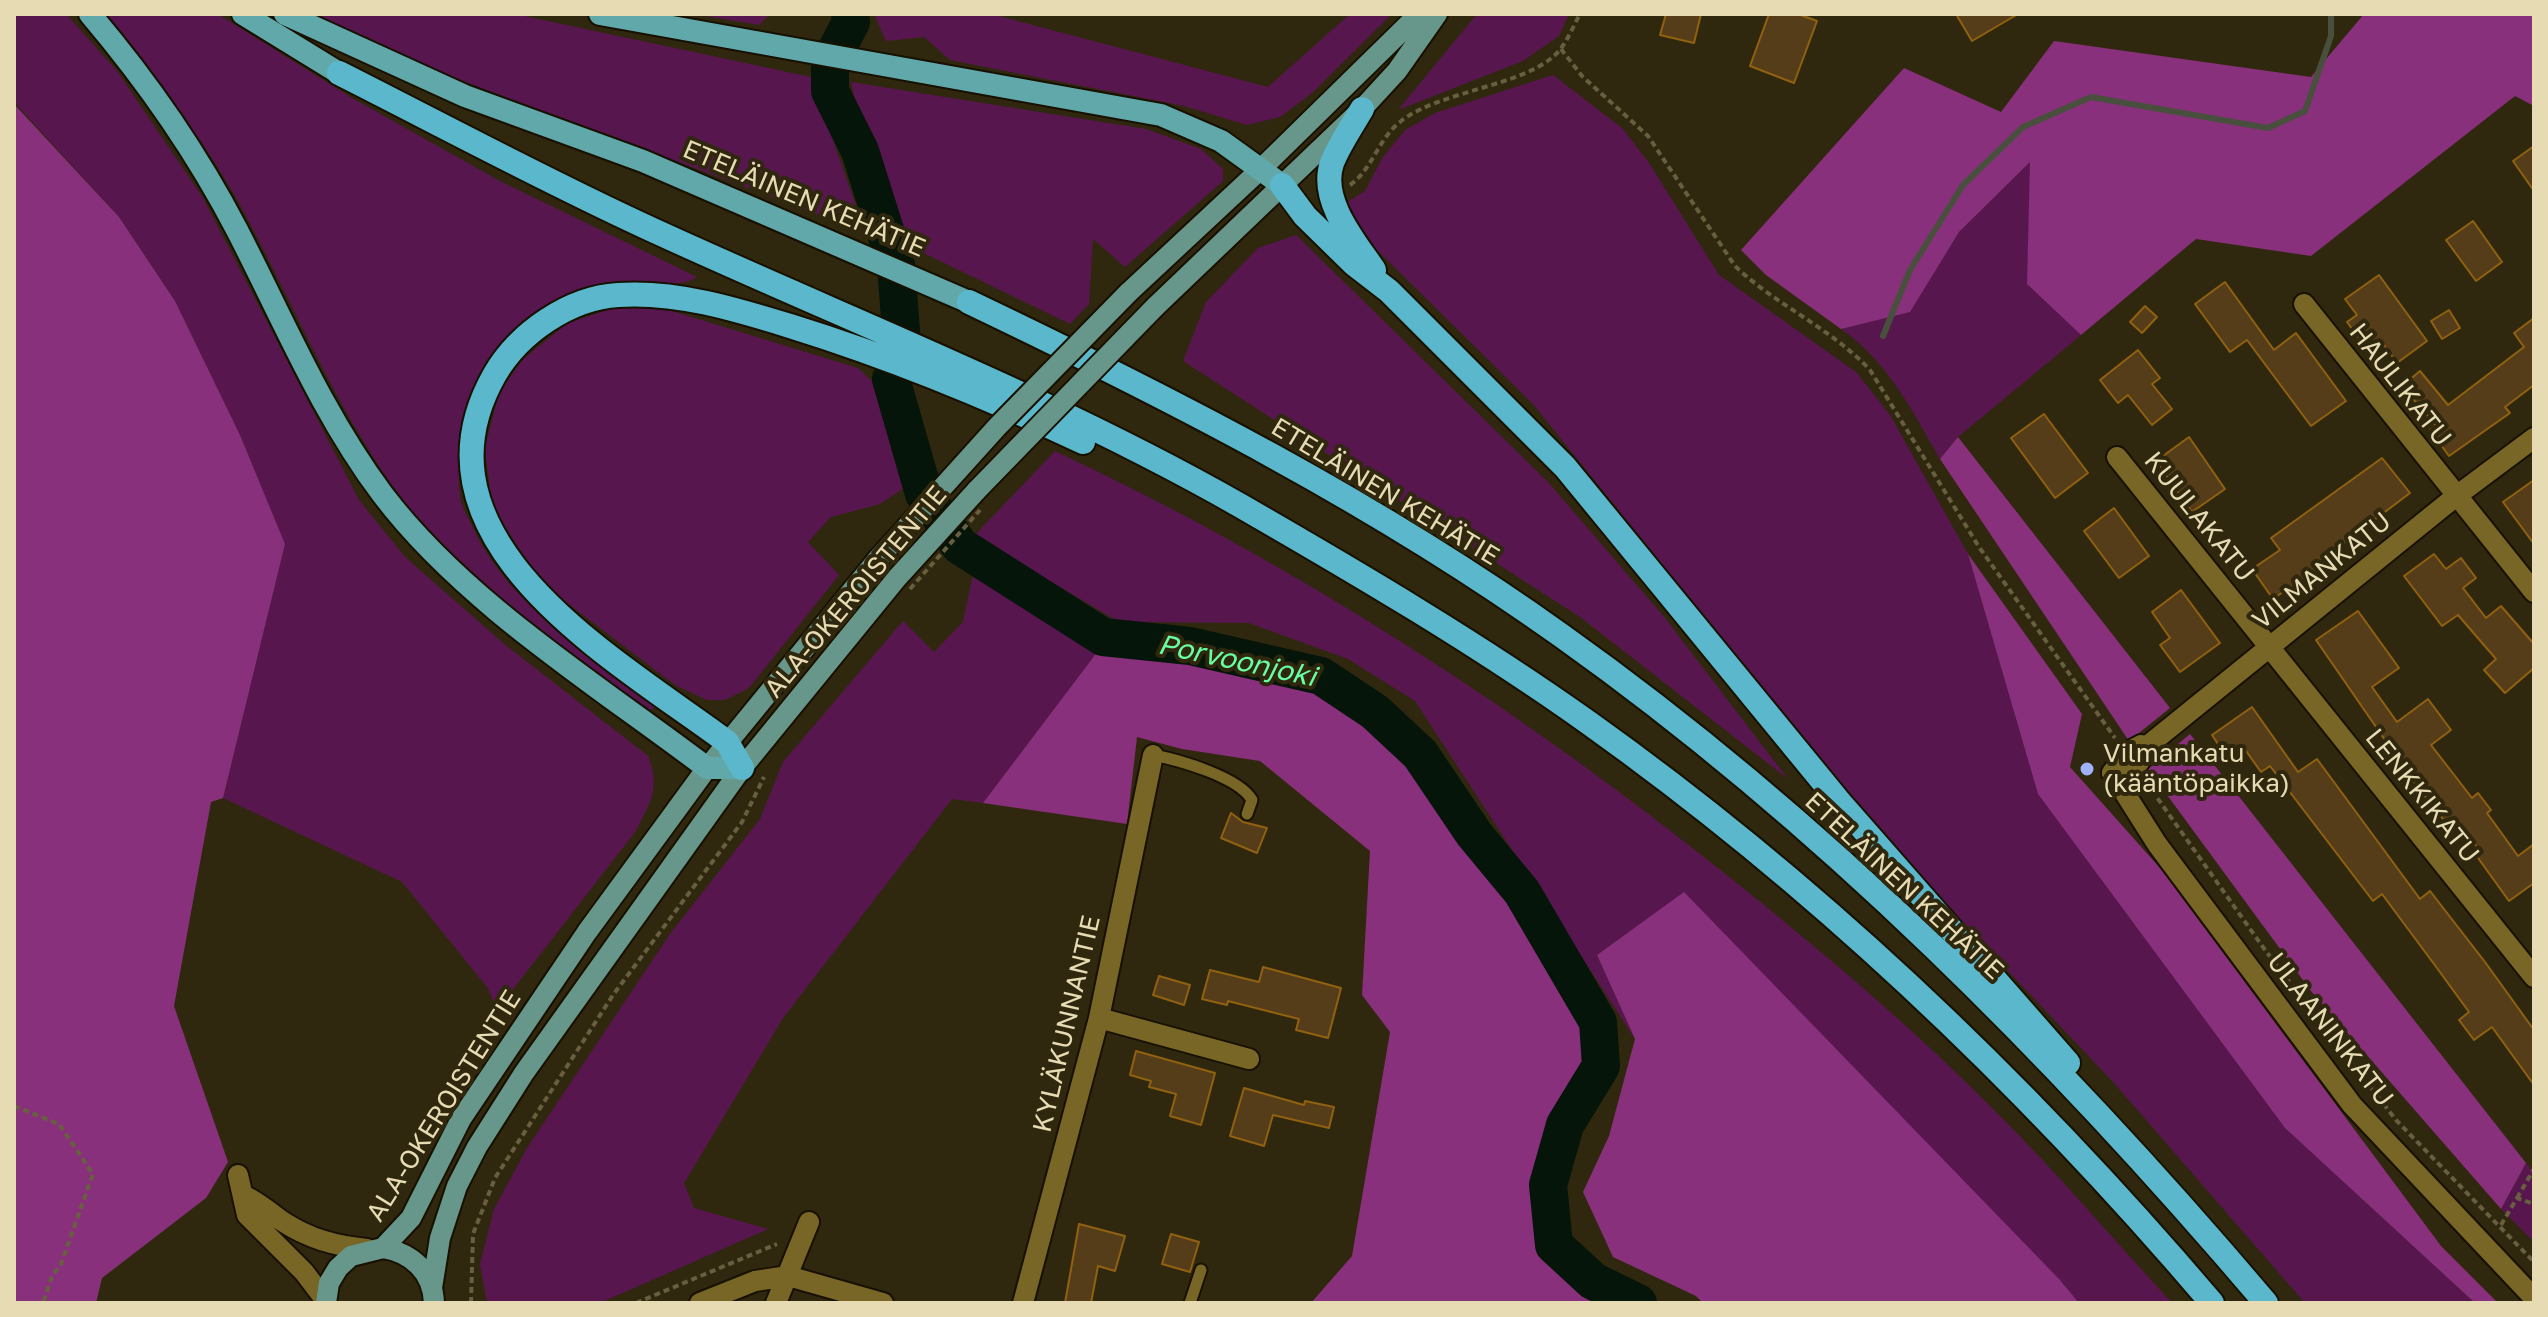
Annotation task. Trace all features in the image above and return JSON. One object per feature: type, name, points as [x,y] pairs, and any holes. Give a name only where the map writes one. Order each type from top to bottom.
[{"type":"highway","points":[[90,14],[144,82],[193,154],[235,226],[309,374],[383,494],[420,539],[492,606],[707,768],[742,768],[727,742],[568,622],[533,592],[501,553],[479,508],[472,473],[473,435],[482,396],[501,363],[529,334],[549,319],[582,304],[615,295],[662,295],[704,303],[970,381]]},
{"type":"highway","points":[[243,14],[339,73],[639,224],[839,313],[970,381],[1237,504],[1459,637],[1589,723],[1734,835],[1872,953],[1998,1073],[2096,1174],[2212,1303]]},
{"type":"highway","name":"ETELÄINEN KEHÄTIE","points":[[285,14],[465,96],[603,145],[969,302],[1140,383],[1313,476],[1465,571],[1562,636],[1769,798],[1918,935],[2176,1197],[2269,1303]]},
{"type":"highway","points":[[600,14],[1161,115],[1221,141],[1262,168],[1282,185],[1297,208],[1344,254],[1389,291],[1565,467],[1842,805],[2194,1208],[2269,1303]]},
{"type":"highway","points":[[1362,109],[1331,165],[1330,191],[1335,208],[1389,291]]},
{"type":"main road","name":"ALA-OKEROISTENTIE","points":[[326,1302],[329,1283],[338,1268],[375,1248],[411,1218],[461,1119],[508,1047],[707,768],[877,560],[997,427],[1128,293],[1262,168],[1419,14]]},
{"type":"main road","name":"ALA-OKEROISTENTIE","points":[[433,1295],[440,1238],[457,1186],[477,1147],[610,949],[742,768],[904,583],[1019,445],[1155,307],[1362,109],[1397,71],[1437,14]]},
{"type":"main road","points":[[375,1248],[396,1250],[419,1264],[433,1295]]},
{"type":"street","name":"HAULIKATU","points":[[2304,304],[2455,497]]},
{"type":"street","name":"VILMANKATU","points":[[2130,760],[2147,752],[2146,747],[2269,647],[2455,497],[2534,438]]},
{"type":"street","name":"KUULAKATU","points":[[2117,457],[2269,647]]},
{"type":"street","points":[[2455,497],[2534,592]]},
{"type":"street","name":"LENKKIKATU","points":[[2269,647],[2534,977]]},
{"type":"street","name":"KYLÄKUNNANTIE","points":[[1023,1303],[1099,1018],[1153,755]]},
{"type":"street","name":"ULAANINKATU","points":[[2130,760],[2112,773],[2166,857],[2352,1105],[2534,1298]]},
{"type":"street","points":[[1099,1018],[1249,1059]]},
{"type":"street","points":[[238,1175],[247,1215],[311,1279],[326,1302]]},
{"type":"street","points":[[245,1196],[264,1204],[280,1220],[310,1237],[375,1248]]},
{"type":"street","points":[[776,1303],[809,1222]]},
{"type":"street","points":[[700,1303],[755,1281],[788,1276],[883,1303]]},
{"type":"lane","points":[[1153,755],[1177,760],[1246,789],[1252,800],[1247,814]]},
{"type":"lane","points":[[1190,1303],[1201,1270]]},
{"type":"path","points":[[1330,191],[1349,186],[1359,179],[1383,139],[1422,107],[1538,67],[1561,49],[1580,14]]},
{"type":"path","points":[[1561,49],[1582,76],[1648,136],[1735,266],[1753,284],[1852,351],[1870,370],[1979,547],[2265,950],[2396,1120],[2534,1262]]},
{"type":"path","points":[[900,601],[904,583]]},
{"type":"path","points":[[471,1303],[473,1234],[495,1178],[613,995],[742,822],[768,769]]},
{"type":"path","points":[[14,1106],[59,1124],[93,1174],[61,1264],[52,1276],[43,1303]]},
{"type":"path","points":[[2500,1226],[2534,1169]]},
{"type":"path","points":[[2517,1198],[2534,1204]]},
{"type":"path","points":[[636,1303],[765,1247],[782,1243],[800,1250]]},
{"type":"shaded area","points":[[14,14],[66,14],[117,71],[203,198],[359,500],[405,557],[503,643],[648,756],[654,786],[635,832],[497,1010],[487,987],[402,882],[223,798],[285,544],[240,435],[175,301],[119,217],[14,102]]},
{"type":"shaded area","points":[[104,14],[218,14],[352,98],[498,180],[697,277],[674,284],[592,286],[560,299],[525,322],[496,352],[475,387],[466,417],[459,462],[463,507],[487,553],[506,579],[552,625],[657,705],[648,712],[547,635],[479,580],[419,520],[394,488],[350,419],[223,176],[175,105]]},
{"type":"shaded area","points":[[315,14],[515,14],[811,77],[857,209],[825,217],[444,74]]},
{"type":"shaded area","points":[[694,14],[770,14],[759,25]]},
{"type":"shaded area","points":[[874,14],[991,14],[1268,87],[1350,14],[1392,14],[1312,93],[1280,117],[1247,125],[1184,106],[950,60],[924,37],[886,41]]},
{"type":"shaded area","points":[[1477,14],[1569,14],[1559,36],[1523,61],[1398,110]]},
{"type":"shaded area","points":[[2364,14],[2534,14],[2534,106],[2515,96],[2311,256],[2196,239],[2081,335],[2027,284],[2030,162],[1959,232],[1910,312],[1841,329],[1766,275],[1741,250],[1904,68],[2001,112],[2054,41],[2311,77]]},
{"type":"shaded area","points":[[1553,75],[1622,128],[1649,163],[1719,275],[1856,372],[1890,415],[1968,554],[2038,794],[2285,1128],[2475,1303],[2305,1303],[2113,1082],[1887,843],[1533,404],[1374,247],[1344,204],[1365,191],[1383,157],[1405,130],[1435,113]]},
{"type":"shaded area","points":[[851,82],[1146,129],[1201,149],[1223,169],[1223,181],[1125,267],[1093,239],[1089,304],[1070,324],[903,243],[883,166],[857,110]]},
{"type":"shaded area","points":[[14,104],[119,217],[175,301],[240,435],[285,544],[223,798],[211,802],[174,1006],[228,1162],[206,1198],[102,1278],[96,1303],[14,1303]]},
{"type":"shaded area","points":[[2031,161],[2027,284],[2081,335],[1958,437],[1940,459],[1886,372],[1841,329],[1910,311],[1959,232]]},
{"type":"shaded area","points":[[1296,235],[1548,482],[1665,618],[1788,779],[1580,617],[1183,361],[1206,302],[1258,248]]},
{"type":"shaded area","points":[[620,306],[672,311],[858,368],[876,385],[904,488],[880,504],[831,517],[808,542],[839,575],[749,688],[725,700],[707,700],[675,685],[541,583],[492,506],[485,448],[499,393],[523,359],[568,323]]},
{"type":"shaded area","points":[[1958,437],[2170,708],[2129,741],[1940,459]]},
{"type":"shaded area","points":[[1055,451],[1235,543],[1323,594],[1494,703],[1658,821],[1804,938],[1933,1050],[2040,1157],[2172,1303],[2079,1303],[1684,893],[1597,955],[1635,1039],[1415,701],[1348,659],[1249,623],[1119,622],[974,536]]},
{"type":"shaded area","points":[[1968,554],[2082,714],[2070,767],[2160,868],[2441,1246],[2498,1303],[2475,1303],[2285,1128],[2038,794]]},
{"type":"shaded area","points":[[973,574],[1101,647],[983,803],[952,799],[783,1018],[684,1183],[694,1208],[768,1229],[600,1303],[487,1303],[480,1264],[494,1209],[527,1148],[670,934],[760,819],[783,762],[903,621],[934,652],[963,622]]},
{"type":"shaded area","points":[[1101,647],[1192,659],[1326,692],[1376,731],[1412,766],[1464,841],[1514,897],[1584,1025],[1584,1065],[1554,1120],[1539,1180],[1541,1244],[1589,1294],[1607,1303],[1311,1303],[1352,1256],[1390,1032],[1362,995],[1370,851],[1260,761],[1182,749],[1137,737],[1127,824],[983,803]]},
{"type":"shaded area","points":[[2190,734],[2526,1163],[2501,1209],[2311,991],[2148,769]]},
{"type":"shaded area","points":[[1684,892],[2079,1303],[1703,1303],[1696,1296],[1613,1257],[1583,1192],[1609,1136],[1635,1039],[1597,955]]},
{"type":"shaded area","points":[[2526,1163],[2534,1173],[2534,1242],[2501,1209]]},
{"type":"building","points":[[1666,14],[1701,14],[1694,43],[1660,35]]},
{"type":"building","points":[[1769,14],[1798,14],[1817,21],[1794,83],[1750,66]]},
{"type":"building","points":[[1956,14],[2018,14],[1972,41]]},
{"type":"building","points":[[2534,146],[2534,191],[2513,161]]},
{"type":"building","points":[[2473,221],[2502,262],[2476,281],[2446,240]]},
{"type":"building","points":[[2379,275],[2427,341],[2397,363],[2384,345],[2371,355],[2347,322],[2357,315],[2345,299]]},
{"type":"building","points":[[2225,282],[2274,350],[2296,333],[2346,401],[2311,426],[2247,340],[2230,352],[2195,304]]},
{"type":"building","points":[[2145,306],[2157,317],[2142,333],[2130,322]]},
{"type":"building","points":[[2449,310],[2460,328],[2442,339],[2431,321]]},
{"type":"building","points":[[2534,318],[2534,385],[2505,407],[2510,413],[2449,456],[2430,430],[2436,426],[2402,386],[2420,371],[2448,405],[2524,347],[2514,333]]},
{"type":"building","points":[[2138,350],[2160,378],[2152,384],[2172,409],[2152,425],[2128,395],[2118,403],[2100,380]]},
{"type":"building","points":[[2044,414],[2088,473],[2055,498],[2011,438]]},
{"type":"building","points":[[2189,437],[2225,489],[2192,512],[2156,461]]},
{"type":"building","points":[[2382,458],[2410,493],[2328,555],[2330,559],[2273,599],[2252,569],[2280,550],[2271,538]]},
{"type":"building","points":[[2534,480],[2534,544],[2503,502]]},
{"type":"building","points":[[2114,508],[2149,556],[2119,578],[2084,531]]},
{"type":"building","points":[[2434,554],[2446,569],[2461,558],[2476,578],[2463,588],[2486,618],[2501,606],[2534,644],[2534,668],[2505,693],[2484,670],[2496,659],[2458,615],[2442,626],[2404,576]]},
{"type":"building","points":[[2181,590],[2220,643],[2180,672],[2160,645],[2170,638],[2152,612]]},
{"type":"building","points":[[2358,611],[2399,668],[2372,687],[2397,722],[2428,699],[2451,730],[2431,745],[2472,798],[2478,793],[2491,810],[2487,813],[2518,856],[2534,844],[2534,883],[2509,901],[2473,851],[2477,847],[2456,821],[2449,827],[2416,785],[2316,640]]},
{"type":"building","points":[[2252,707],[2298,772],[2317,759],[2420,899],[2430,891],[2485,962],[2534,1030],[2534,1085],[2492,1027],[2474,1040],[2459,1020],[2469,1012],[2382,894],[2373,901],[2270,766],[2261,772],[2246,751],[2230,762],[2212,735]]},
{"type":"building","points":[[1231,813],[1243,822],[1267,828],[1257,853],[1221,838]]},
{"type":"building","points":[[1263,967],[1341,988],[1328,1038],[1296,1030],[1299,1019],[1228,1001],[1227,1005],[1202,999],[1210,970],[1259,982]]},
{"type":"building","points":[[1159,976],[1190,985],[1184,1005],[1153,995]]},
{"type":"building","points":[[1136,1051],[1215,1073],[1201,1125],[1170,1116],[1176,1094],[1149,1087],[1151,1081],[1130,1075]]},
{"type":"building","points":[[1244,1088],[1304,1105],[1305,1101],[1334,1107],[1329,1128],[1273,1115],[1264,1146],[1230,1136]]},
{"type":"building","points":[[1079,1224],[1125,1236],[1115,1271],[1098,1266],[1091,1303],[1065,1303]]},
{"type":"building","points":[[1171,1234],[1199,1242],[1190,1272],[1162,1264]]},
{"type":"waterway","name":"Porvoonjoki","points":[[850,14],[851,22],[830,62],[830,91],[860,151],[896,265],[902,344],[891,379],[924,494],[960,546],[1103,637],[1190,646],[1321,676],[1375,712],[1420,754],[1474,834],[1522,892],[1598,1022],[1601,1066],[1565,1125],[1548,1185],[1554,1245],[1593,1281],[1638,1303]]},
{"type":"waterway","points":[[1883,336],[1910,270],[1963,185],[2023,127],[2091,97],[2268,128],[2305,111],[2331,36],[2331,14]]},
{"type":"place","name":"Vilmankatu (kääntöpaikka)","points":[[2087,769]]}]
